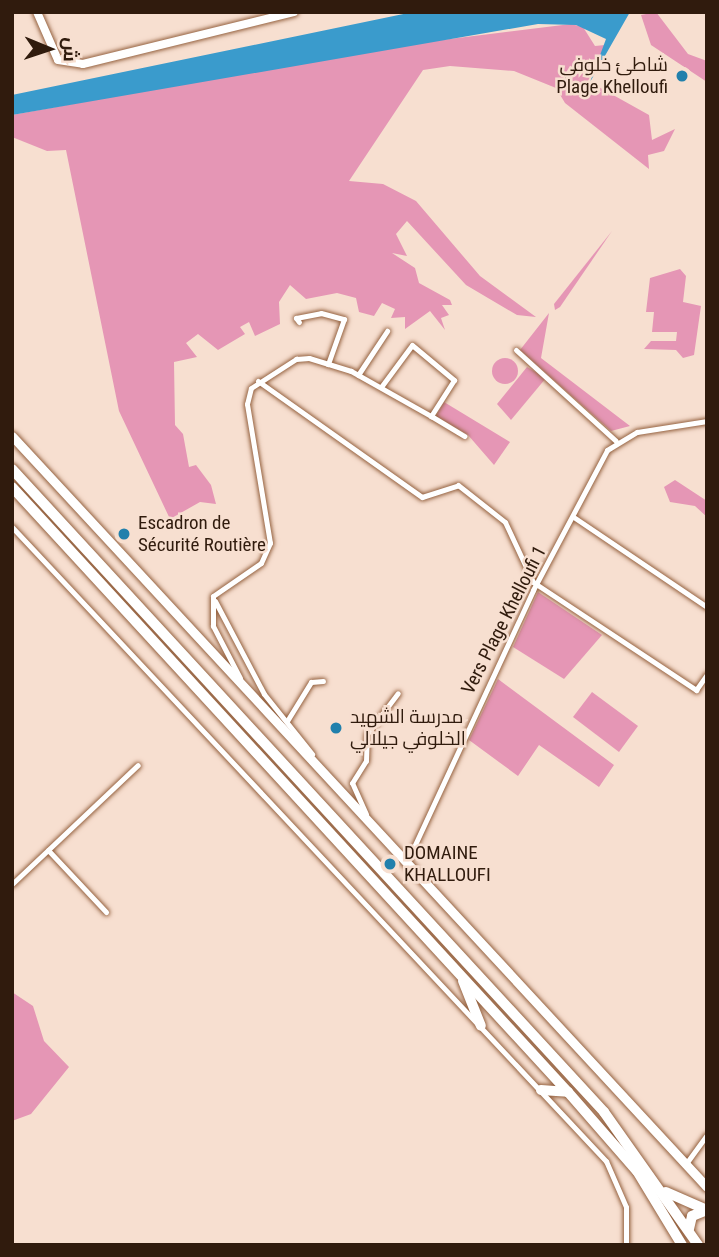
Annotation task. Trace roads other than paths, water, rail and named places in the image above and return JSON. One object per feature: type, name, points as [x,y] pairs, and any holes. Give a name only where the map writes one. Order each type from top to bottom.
[{"type":"highway","points":[[12,470],[491,985],[604,1112],[663,1190],[698,1245]]},
{"type":"highway","points":[[12,487],[568,1092],[637,1171],[682,1245]]},
{"type":"highway","points":[[458,971],[481,1026]]},
{"type":"highway","points":[[541,1090],[568,1092]]},
{"type":"highway","points":[[663,1190],[707,1210]]},
{"type":"highway","points":[[689,1229],[692,1216],[707,1210]]},
{"type":"main road","points":[[12,436],[707,1188]]},
{"type":"street","points":[[37,12],[58,60],[83,64],[294,12]]},
{"type":"street","points":[[299,322],[296,318],[321,313],[344,318],[328,364]]},
{"type":"street","points":[[358,374],[387,331]]},
{"type":"street","points":[[381,387],[412,345],[454,380],[431,416]]},
{"type":"street","points":[[516,350],[615,440],[707,421]]},
{"type":"street","points":[[213,596],[261,564],[270,543],[247,404],[258,381],[300,358],[328,364],[358,374],[464,436]]},
{"type":"street","points":[[258,381],[422,497],[455,484],[492,510],[536,584],[696,690],[707,674]]},
{"type":"street","name":"Vers Plage Khelloufi 1","points":[[406,864],[536,584],[575,518],[615,440]]},
{"type":"street","points":[[575,518],[707,607]]},
{"type":"street","points":[[12,527],[606,1161],[618,1184],[626,1245]]},
{"type":"street","points":[[213,596],[213,626],[251,696]]},
{"type":"street","points":[[213,596],[246,665],[341,793]]},
{"type":"street","points":[[229,658],[246,665]]},
{"type":"street","points":[[287,721],[311,682],[323,681]]},
{"type":"street","points":[[372,827],[352,783],[366,761],[367,734],[398,693]]},
{"type":"street","points":[[12,884],[138,765]]},
{"type":"street","points":[[48,850],[106,912]]},
{"type":"street","points":[[685,1166],[707,1135]]},
{"type":"water","points":[[413,12],[630,12],[590,82],[606,39],[576,25],[538,24],[12,115],[12,95]]},
{"type":"place","name":"شاطئ خلوفي Plage Khelloufi","points":[[682,76]]},
{"type":"place","name":"Escadron de Sécurité Routière","points":[[124,534]]},
{"type":"place","name":"مدرسة الشهيد الخلوفي جيلالي","points":[[336,728]]},
{"type":"place","name":"DOMAINE KHALLOUFI","points":[[390,864]]}]
